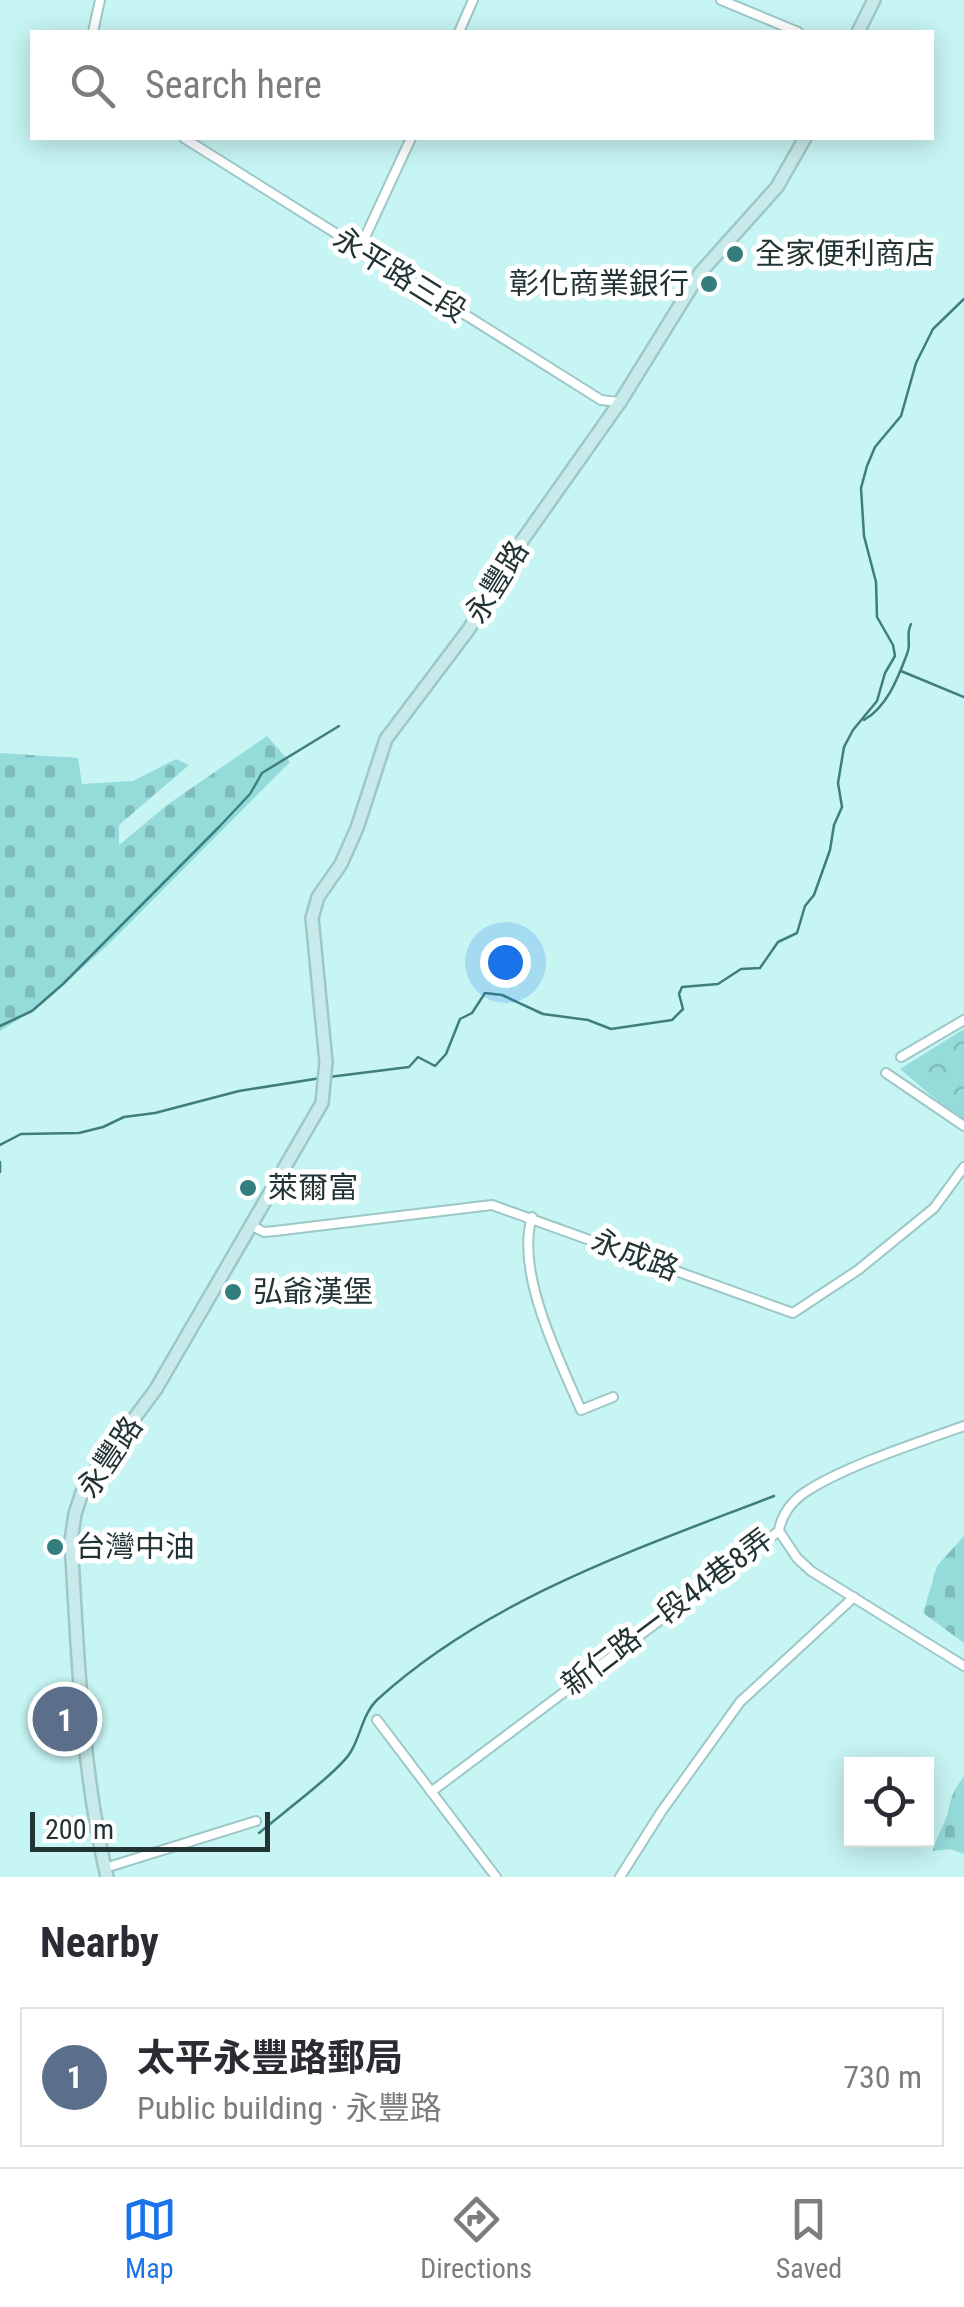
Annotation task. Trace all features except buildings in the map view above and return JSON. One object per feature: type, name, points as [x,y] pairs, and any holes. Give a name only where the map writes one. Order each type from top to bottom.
[{"type":"street","points":[[94,30],[100,0]]},
{"type":"street","points":[[459,30],[473,0]]},
{"type":"street","points":[[721,0],[793,30]]},
{"type":"street","points":[[859,30],[874,0]]},
{"type":"street","name":"永平路三段","points":[[187,140],[601,400],[620,402]]},
{"type":"street","points":[[360,248],[410,140]]},
{"type":"street","name":"永豐路","points":[[106,1872],[93,1812],[83,1730],[71,1541],[74,1514],[84,1486],[146,1406],[318,1114],[326,1078],[312,918],[318,898],[340,864],[356,828],[386,739],[469,629],[520,545],[620,402],[700,272],[777,188],[803,140]]},
{"type":"street","points":[[901,1058],[964,1020]]},
{"type":"street","points":[[886,1073],[964,1126]]},
{"type":"street","name":"永成路","points":[[252,1226],[264,1232],[482,1204],[532,1217],[793,1313],[934,1208],[964,1167]]},
{"type":"street","points":[[532,1217],[526,1235],[536,1292],[581,1410],[613,1397]]},
{"type":"street","name":"新仁路一段44巷8弄","points":[[431,1792],[779,1531],[784,1514],[805,1492],[964,1426]]},
{"type":"street","points":[[779,1531],[797,1558],[812,1571],[964,1666]]},
{"type":"street","points":[[620,1877],[671,1797],[740,1702],[854,1597]]},
{"type":"street","points":[[377,1720],[496,1877]]},
{"type":"street","points":[[106,1872],[256,1821]]},
{"type":"green space","points":[[267,736],[290,762],[110,943],[40,1006],[0,1031],[0,753],[78,758],[82,784],[133,781],[176,759],[189,765],[119,825],[119,845],[167,805]]},
{"type":"green space","points":[[964,1029],[964,1123],[900,1069]]},
{"type":"green space","points":[[964,1536],[964,1643],[923,1613],[937,1566]]},
{"type":"green space","points":[[964,1776],[964,1854],[950,1849],[933,1851],[953,1794]]},
{"type":"waterway","points":[[329,1077],[409,1067],[418,1057],[435,1066],[446,1054],[460,1019],[472,1013],[485,993],[502,995],[543,1014],[588,1020],[611,1029],[672,1020],[683,1009],[679,994],[682,987],[718,984],[741,969],[760,968],[778,942],[797,933],[805,906],[814,895],[842,807],[838,783],[844,747],[877,701],[895,656],[877,617],[876,582],[864,536],[861,488],[875,447],[901,416],[916,363],[933,329],[964,299]]},
{"type":"waterway","points":[[864,720],[879,708],[896,682],[908,650],[911,624]]},
{"type":"waterway","points":[[901,671],[964,697]]},
{"type":"waterway","points":[[0,1026],[32,1011],[63,984],[220,826],[250,794],[262,773],[339,726]]},
{"type":"waterway","points":[[0,1145],[21,1134],[79,1133],[124,1117],[239,1091],[321,1078]]},
{"type":"waterway","points":[[0,1162],[0,1172]]},
{"type":"waterway","points":[[259,1833],[344,1761],[378,1699],[467,1632],[566,1580],[774,1496]]},
{"type":"place","name":"全家便利商店","points":[[735,254]]},
{"type":"place","name":"彰化商業銀行","points":[[709,284]]},
{"type":"place","name":"萊爾富","points":[[248,1188]]},
{"type":"place","name":"弘爺漢堡","points":[[233,1292]]},
{"type":"place","name":"台灣中油","points":[[55,1547]]},
{"type":"place","name":"太平永豐路郵局","points":[[65,1719]]}]
